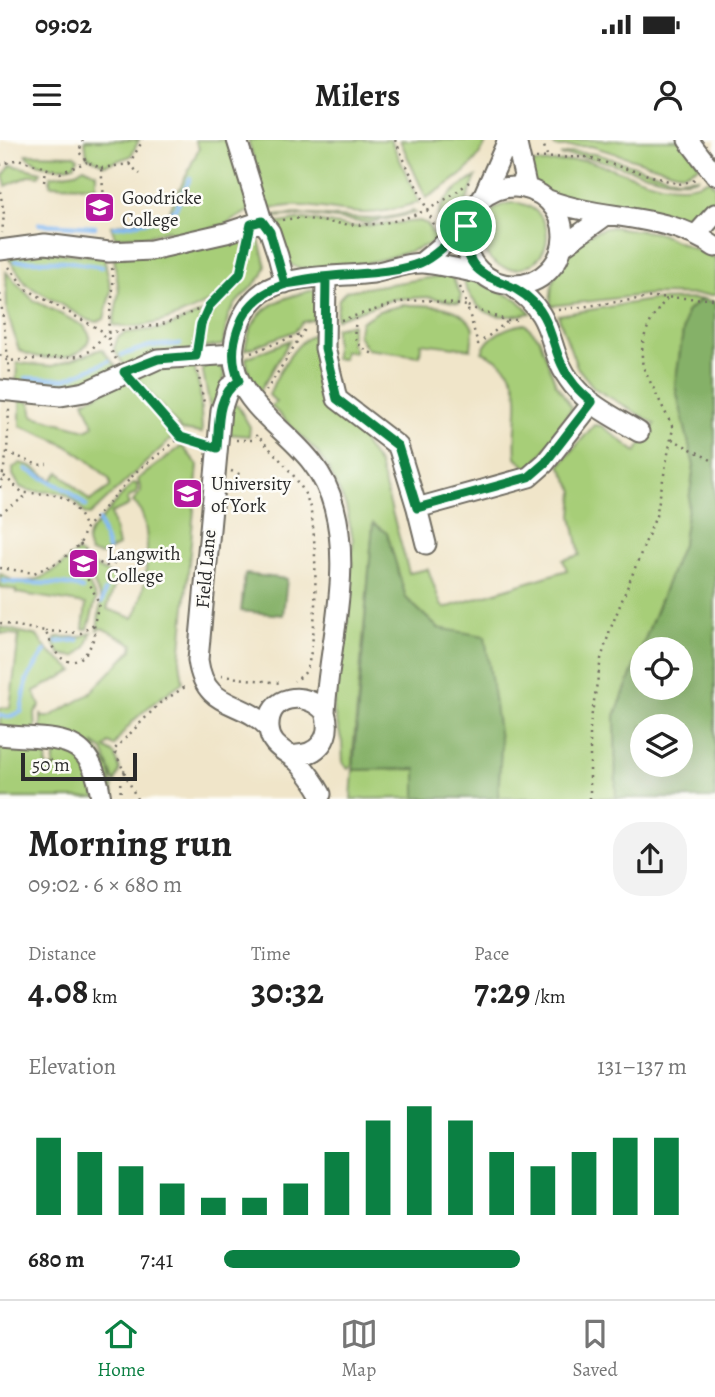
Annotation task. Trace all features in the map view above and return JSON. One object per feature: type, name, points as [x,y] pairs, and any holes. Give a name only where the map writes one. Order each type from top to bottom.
[{"type":"street","points":[[237,140],[267,247],[282,274]]},
{"type":"street","points":[[421,263],[466,226],[482,199],[508,140]]},
{"type":"street","points":[[516,140],[527,188]]},
{"type":"street","points":[[688,140],[713,173]]},
{"type":"street","points":[[482,199],[498,189],[527,188],[548,200],[605,216],[638,218],[696,235],[715,247]]},
{"type":"street","points":[[548,200],[560,217],[562,247]]},
{"type":"street","points":[[696,235],[715,214]]},
{"type":"street","points":[[605,216],[562,247],[548,272],[543,312],[567,374],[592,402],[639,432]]},
{"type":"street","points":[[1,250],[45,244],[109,252],[151,250],[259,223]]},
{"type":"street","points":[[466,226],[467,252],[482,274],[491,280],[512,286],[526,285],[548,272]]},
{"type":"street","points":[[321,797],[323,743],[328,723],[325,712],[341,559],[339,529],[330,492],[309,458],[260,409],[239,381],[234,354],[237,330],[250,307],[282,274],[326,278],[421,263],[482,274]]},
{"type":"street","points":[[326,278],[325,348],[337,399],[398,446],[426,544]]},
{"type":"street","points":[[512,286],[543,312]]},
{"type":"street","points":[[0,390],[61,396],[85,392],[124,372],[158,359],[234,354]]},
{"type":"street","name":"Field Lane","points":[[239,381],[229,387],[224,397],[198,660],[200,673],[214,696],[251,713],[269,728]]},
{"type":"street","points":[[417,508],[529,477],[545,463],[592,402]]},
{"type":"street","points":[[321,797],[308,773],[292,755],[276,746],[269,728],[275,707],[283,700],[299,696],[329,670]]},
{"type":"street","points":[[299,696],[318,704],[325,712]]},
{"type":"street","points":[[0,734],[76,746],[97,768],[102,799]]},
{"type":"street","points":[[292,755],[310,754],[323,743]]},
{"type":"path","points":[[83,140],[79,152],[87,162],[100,168],[129,164]]},
{"type":"path","points":[[129,164],[143,140]]},
{"type":"path","points":[[395,140],[441,239]]},
{"type":"path","points":[[542,140],[547,155],[599,160],[679,184],[690,183],[713,173]]},
{"type":"path","points":[[0,165],[18,159],[60,173],[87,162]]},
{"type":"path","points":[[129,164],[140,174]]},
{"type":"path","points":[[100,168],[104,198]]},
{"type":"path","points":[[44,182],[46,170]]},
{"type":"path","points":[[205,411],[196,356],[201,324],[209,306],[240,274],[259,223],[299,217],[349,225],[384,225],[443,203],[477,175]]},
{"type":"path","points":[[0,191],[1,250],[9,267],[26,289],[106,333],[160,325],[209,306]]},
{"type":"path","points":[[109,252],[115,285],[106,333],[109,350],[124,372],[181,437],[229,450],[231,439],[252,440],[257,435],[294,477],[309,502],[317,541],[307,669],[302,677],[286,683],[253,679]]},
{"type":"path","points":[[459,284],[478,344],[508,321],[543,312],[669,296],[715,299]]},
{"type":"path","points":[[590,799],[590,725],[601,659],[656,516],[671,439],[671,419],[643,368],[641,356],[647,326],[669,296]]},
{"type":"path","points":[[467,306],[508,321]]},
{"type":"path","points":[[353,334],[356,318]]},
{"type":"path","points":[[339,321],[353,334],[357,343],[373,354]]},
{"type":"path","points":[[0,355],[8,361],[79,356],[90,351],[106,333]]},
{"type":"path","points":[[234,354],[248,354],[300,334]]},
{"type":"path","points":[[0,568],[34,573],[59,562],[80,544],[86,528],[137,471],[181,437]]},
{"type":"path","points":[[671,439],[715,462]]},
{"type":"path","points":[[6,452],[38,465],[47,464]]},
{"type":"path","points":[[2,473],[15,488],[65,498],[77,506],[86,528]]},
{"type":"path","points":[[0,513],[30,493]]},
{"type":"path","points":[[80,544],[91,559],[106,566],[115,563]]},
{"type":"path","points":[[45,631],[58,655],[72,662],[78,660],[92,644],[99,603],[86,578],[91,559]]},
{"type":"path","points":[[0,624],[81,634],[94,625]]},
{"type":"path","points":[[114,750],[150,711],[188,685],[186,673]]},
{"type":"path","points":[[108,746],[114,750],[137,799]]},
{"type":"path","points":[[121,799],[120,779],[125,771]]},
{"type":"green space","points":[[85,140],[139,140],[131,156],[105,165],[87,156]]},
{"type":"green space","points":[[195,140],[231,140],[250,210],[224,225],[179,237],[168,230],[148,236],[115,237],[111,226],[168,214],[199,148]]},
{"type":"green space","points":[[248,140],[391,140],[419,202],[368,213],[303,206],[269,210]]},
{"type":"green space","points":[[400,140],[487,140],[470,167],[426,198]]},
{"type":"green space","points":[[553,140],[681,140],[700,166],[684,173],[675,172],[591,146],[555,147]]},
{"type":"green space","points":[[573,152],[597,154],[677,179],[699,177],[686,180],[670,179],[595,159],[560,156]]},
{"type":"green space","points":[[25,154],[74,155],[78,158],[74,165],[54,167],[41,165]]},
{"type":"green space","points":[[584,160],[664,184],[695,185],[709,179],[715,186],[715,204],[701,220],[689,223],[553,197],[534,185],[524,164]]},
{"type":"green space","points":[[11,165],[41,172],[39,176],[31,175],[6,186],[3,176]]},
{"type":"green space","points":[[84,167],[96,173],[96,186],[50,185],[50,176],[76,172]]},
{"type":"green space","points":[[476,177],[458,222],[443,235],[439,216],[445,200]]},
{"type":"green space","points":[[514,203],[537,213],[547,236],[537,259],[514,269],[491,259],[481,236],[491,213]]},
{"type":"green space","points":[[413,211],[415,213],[367,223],[306,215],[360,219],[377,219]]},
{"type":"green space","points":[[304,219],[351,227],[420,221],[427,224],[437,241],[363,264],[319,270],[302,269],[287,260],[274,224]]},
{"type":"green space","points":[[612,227],[658,233],[715,258],[715,295],[652,294],[551,306],[554,279],[567,254],[587,236]]},
{"type":"green space","points":[[257,233],[266,266],[262,276],[237,302],[228,316],[223,345],[199,348],[206,322],[233,289],[245,269],[252,241]]},
{"type":"green space","points":[[243,234],[242,265],[234,282],[225,291],[195,309],[159,322],[126,327],[113,325],[119,291],[114,258]]},
{"type":"green space","points":[[31,250],[104,257],[111,290],[104,319],[97,322],[88,320],[27,285],[5,253]]},
{"type":"green space","points":[[6,272],[33,300],[84,326],[90,336],[86,345],[79,351],[60,358],[38,357],[19,350],[7,312]]},
{"type":"green space","points":[[461,275],[517,299],[531,313],[505,316],[486,312],[472,298]]},
{"type":"green space","points":[[452,276],[461,295],[459,303],[428,297],[394,299],[336,319],[339,299],[346,291]]},
{"type":"green space","points":[[314,290],[319,293],[320,318],[303,322],[295,331],[245,350],[253,324],[267,308],[288,297]]},
{"type":"green space","points":[[702,299],[686,312],[675,385],[694,466],[683,542],[646,637],[630,637],[630,678],[615,716],[616,798],[498,798],[501,746],[438,628],[406,598],[387,534],[373,524],[352,764],[348,769],[343,763],[342,742],[333,709],[348,622],[353,540],[346,506],[328,468],[317,452],[271,406],[276,402],[269,395],[289,357],[304,341],[321,332],[338,411],[367,437],[364,443],[379,465],[409,573],[428,569],[441,605],[445,608],[567,570],[563,560],[580,555],[572,516],[574,491],[560,465],[594,425],[602,426],[636,452],[655,424],[594,388],[577,367],[558,315],[651,300]]},
{"type":"green space","points":[[702,299],[715,302],[715,798],[616,798],[615,716],[630,678],[630,700],[693,700],[693,637],[646,637],[683,542],[694,466],[675,385],[686,312]]},
{"type":"green space","points":[[404,305],[443,307],[461,314],[473,329],[471,349],[421,343],[420,356],[367,349],[358,335],[361,322],[379,311]]},
{"type":"green space","points":[[203,312],[192,350],[125,367],[114,349],[118,337],[126,333],[165,328]]},
{"type":"green space","points":[[352,324],[351,342],[355,352],[344,351],[343,359],[335,359],[335,328]]},
{"type":"green space","points":[[525,324],[539,338],[555,382],[572,408],[560,425],[563,428],[529,470],[516,457],[515,383],[509,371],[482,352],[499,332]]},
{"type":"green space","points":[[290,340],[260,391],[248,371],[246,358]]},
{"type":"green space","points":[[102,349],[119,370],[77,391],[16,386],[17,363],[52,366]]},
{"type":"green space","points":[[201,361],[220,363],[225,375],[210,433],[211,414]]},
{"type":"green space","points":[[193,363],[200,390],[202,433],[181,430],[135,375],[152,367]]},
{"type":"green space","points":[[127,380],[174,436],[90,515],[85,514],[69,496],[20,487],[13,475],[13,468],[20,463],[31,466],[52,480],[59,472],[90,501],[110,487],[110,480],[78,453],[58,441],[20,426],[20,399],[30,403],[33,416],[86,430],[94,426],[84,401]]},
{"type":"green space","points":[[231,404],[238,406],[250,427],[249,436],[228,434]]},
{"type":"green space","points":[[182,446],[198,465],[180,661],[183,682],[136,718],[114,746],[109,743],[105,748],[115,755],[120,770],[115,783],[103,750],[93,743],[110,770],[114,798],[110,798],[103,768],[97,758],[90,751],[70,741],[41,733],[41,713],[43,717],[49,717],[88,695],[132,650],[133,644],[102,628],[97,630],[101,600],[88,569],[92,565],[117,578],[107,609],[133,618],[142,593],[147,558],[145,524],[140,510],[133,502],[141,491],[138,479]]},
{"type":"green space","points":[[133,483],[137,484],[137,492],[127,499],[129,505],[111,513],[118,546],[101,555],[90,553],[87,542],[90,532]]},
{"type":"green space","points":[[373,523],[387,533],[406,598],[438,628],[485,636],[501,746],[498,798],[416,798],[416,769],[353,770]]},
{"type":"green space","points":[[77,552],[83,556],[83,571],[96,599],[88,629],[83,629],[86,604],[16,593],[16,590],[0,587],[0,573],[21,582],[31,581],[61,566]]},
{"type":"green space","points":[[245,574],[287,579],[283,615],[241,611]]},
{"type":"green space","points":[[0,627],[37,636],[48,651],[74,671],[34,691],[40,706],[35,712],[36,733],[0,730],[0,708],[10,708],[19,635],[0,633]]},
{"type":"green space","points":[[91,633],[86,647],[75,657],[60,654],[53,643],[57,637],[79,637]]},
{"type":"green space","points":[[0,742],[47,748],[46,768],[53,768],[55,750],[69,752],[84,762],[96,798],[0,798]]},
{"type":"green space","points":[[416,769],[416,798],[351,799],[353,770]]},
{"type":"waterway","points":[[114,227],[165,218],[176,208],[190,178]]},
{"type":"waterway","points":[[39,224],[95,227]]},
{"type":"waterway","points":[[15,261],[64,261],[102,267]]},
{"type":"waterway","points":[[122,355],[150,346],[180,344]]},
{"type":"waterway","points":[[26,378],[66,379],[109,361]]},
{"type":"waterway","points":[[26,469],[69,491],[86,506]]},
{"type":"waterway","points":[[99,521],[108,549]]},
{"type":"waterway","points":[[3,581],[67,585],[82,589]]},
{"type":"waterway","points":[[102,602],[105,591]]},
{"type":"waterway","points":[[57,642],[78,640]]},
{"type":"waterway","points":[[0,715],[8,717],[21,712],[27,679],[45,651]]},
{"type":"place","name":"Goodricke College","points":[[99,208]]},
{"type":"place","name":"University of York","points":[[188,494]]},
{"type":"place","name":"Langwith College","points":[[84,564]]},
{"type":"route","points":[[466,226],[421,263],[374,272],[307,280],[285,284],[277,285],[262,293],[250,307],[237,330],[234,369],[239,381],[229,387],[224,397],[217,448],[181,437],[124,372],[158,359],[196,356],[197,340],[209,306],[225,293],[240,274],[251,224],[262,221],[270,232],[285,284],[326,278],[325,348],[327,366],[337,399],[398,446],[417,508],[521,481],[545,463],[592,402],[572,384],[562,365],[543,312],[525,294],[512,286],[491,280],[473,264],[467,252],[466,226]]}]
